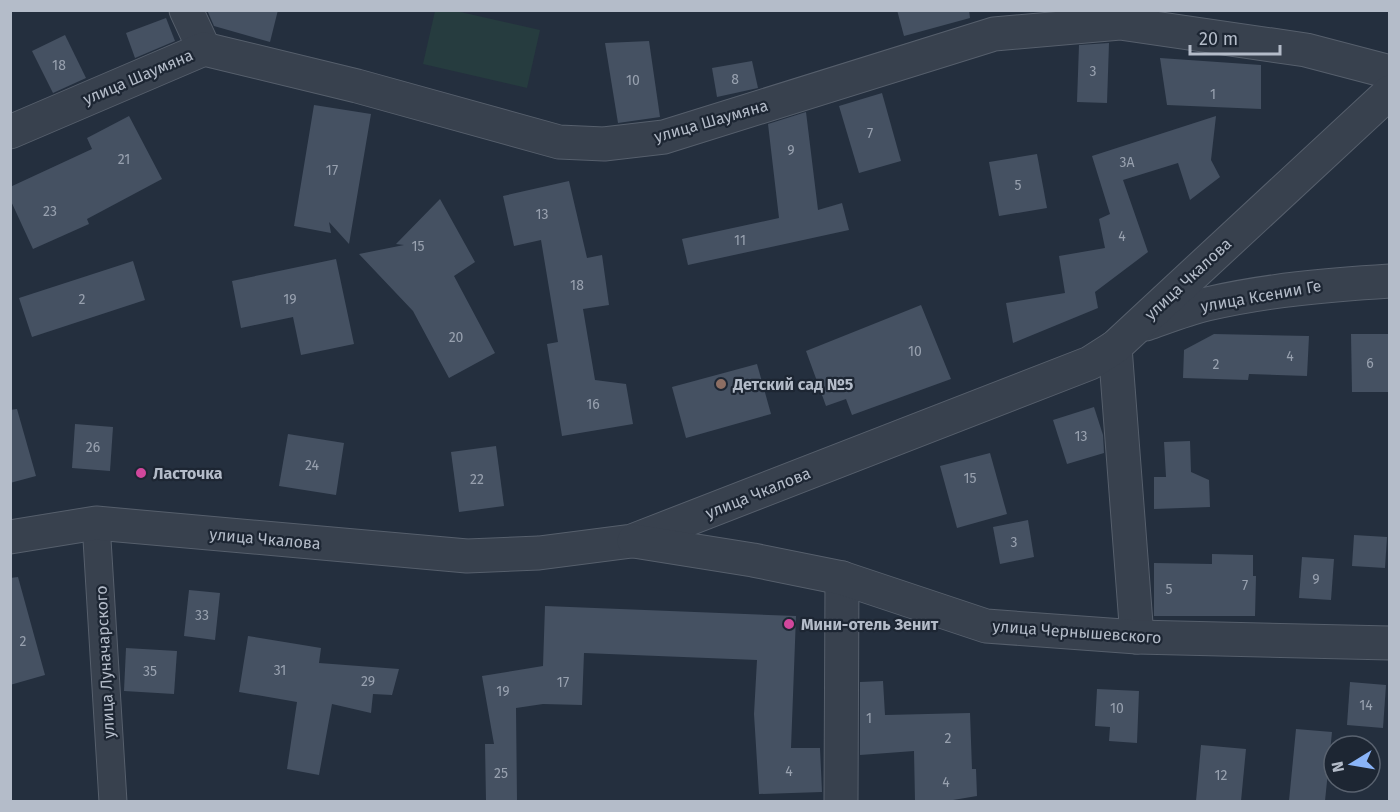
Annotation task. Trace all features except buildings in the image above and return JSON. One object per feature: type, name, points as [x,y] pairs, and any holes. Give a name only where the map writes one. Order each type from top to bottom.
[{"type":"street","points":[[186,10],[204,49]]},
{"type":"street","name":"улица Шаумяна","points":[[10,132],[204,49],[357,86],[559,142],[604,144],[663,137],[994,34],[1120,23],[1306,50],[1389,72]]},
{"type":"street","name":"улица Чкалова","points":[[10,537],[96,523],[467,556],[539,554],[632,541],[1090,363],[1125,337],[1389,92]]},
{"type":"street","name":"улица Ксении Ге","points":[[1125,337],[1205,304],[1261,293],[1323,285],[1389,281]]},
{"type":"street","points":[[1125,337],[1137,637]]},
{"type":"street","name":"улица Луначарского","points":[[96,523],[113,801]]},
{"type":"street","name":"улица Чернышевского","points":[[632,541],[753,560],[842,578],[987,626],[1137,637],[1389,643]]},
{"type":"street","points":[[841,801],[842,578]]},
{"type":"green space","points":[[435,11],[456,11],[540,30],[527,88],[423,64]]},
{"type":"place","name":"Детский сад №5","points":[[721,384]]},
{"type":"place","name":"Ласточка","points":[[141,473]]},
{"type":"place","name":"Мини-отель Зенит","points":[[789,624]]}]
